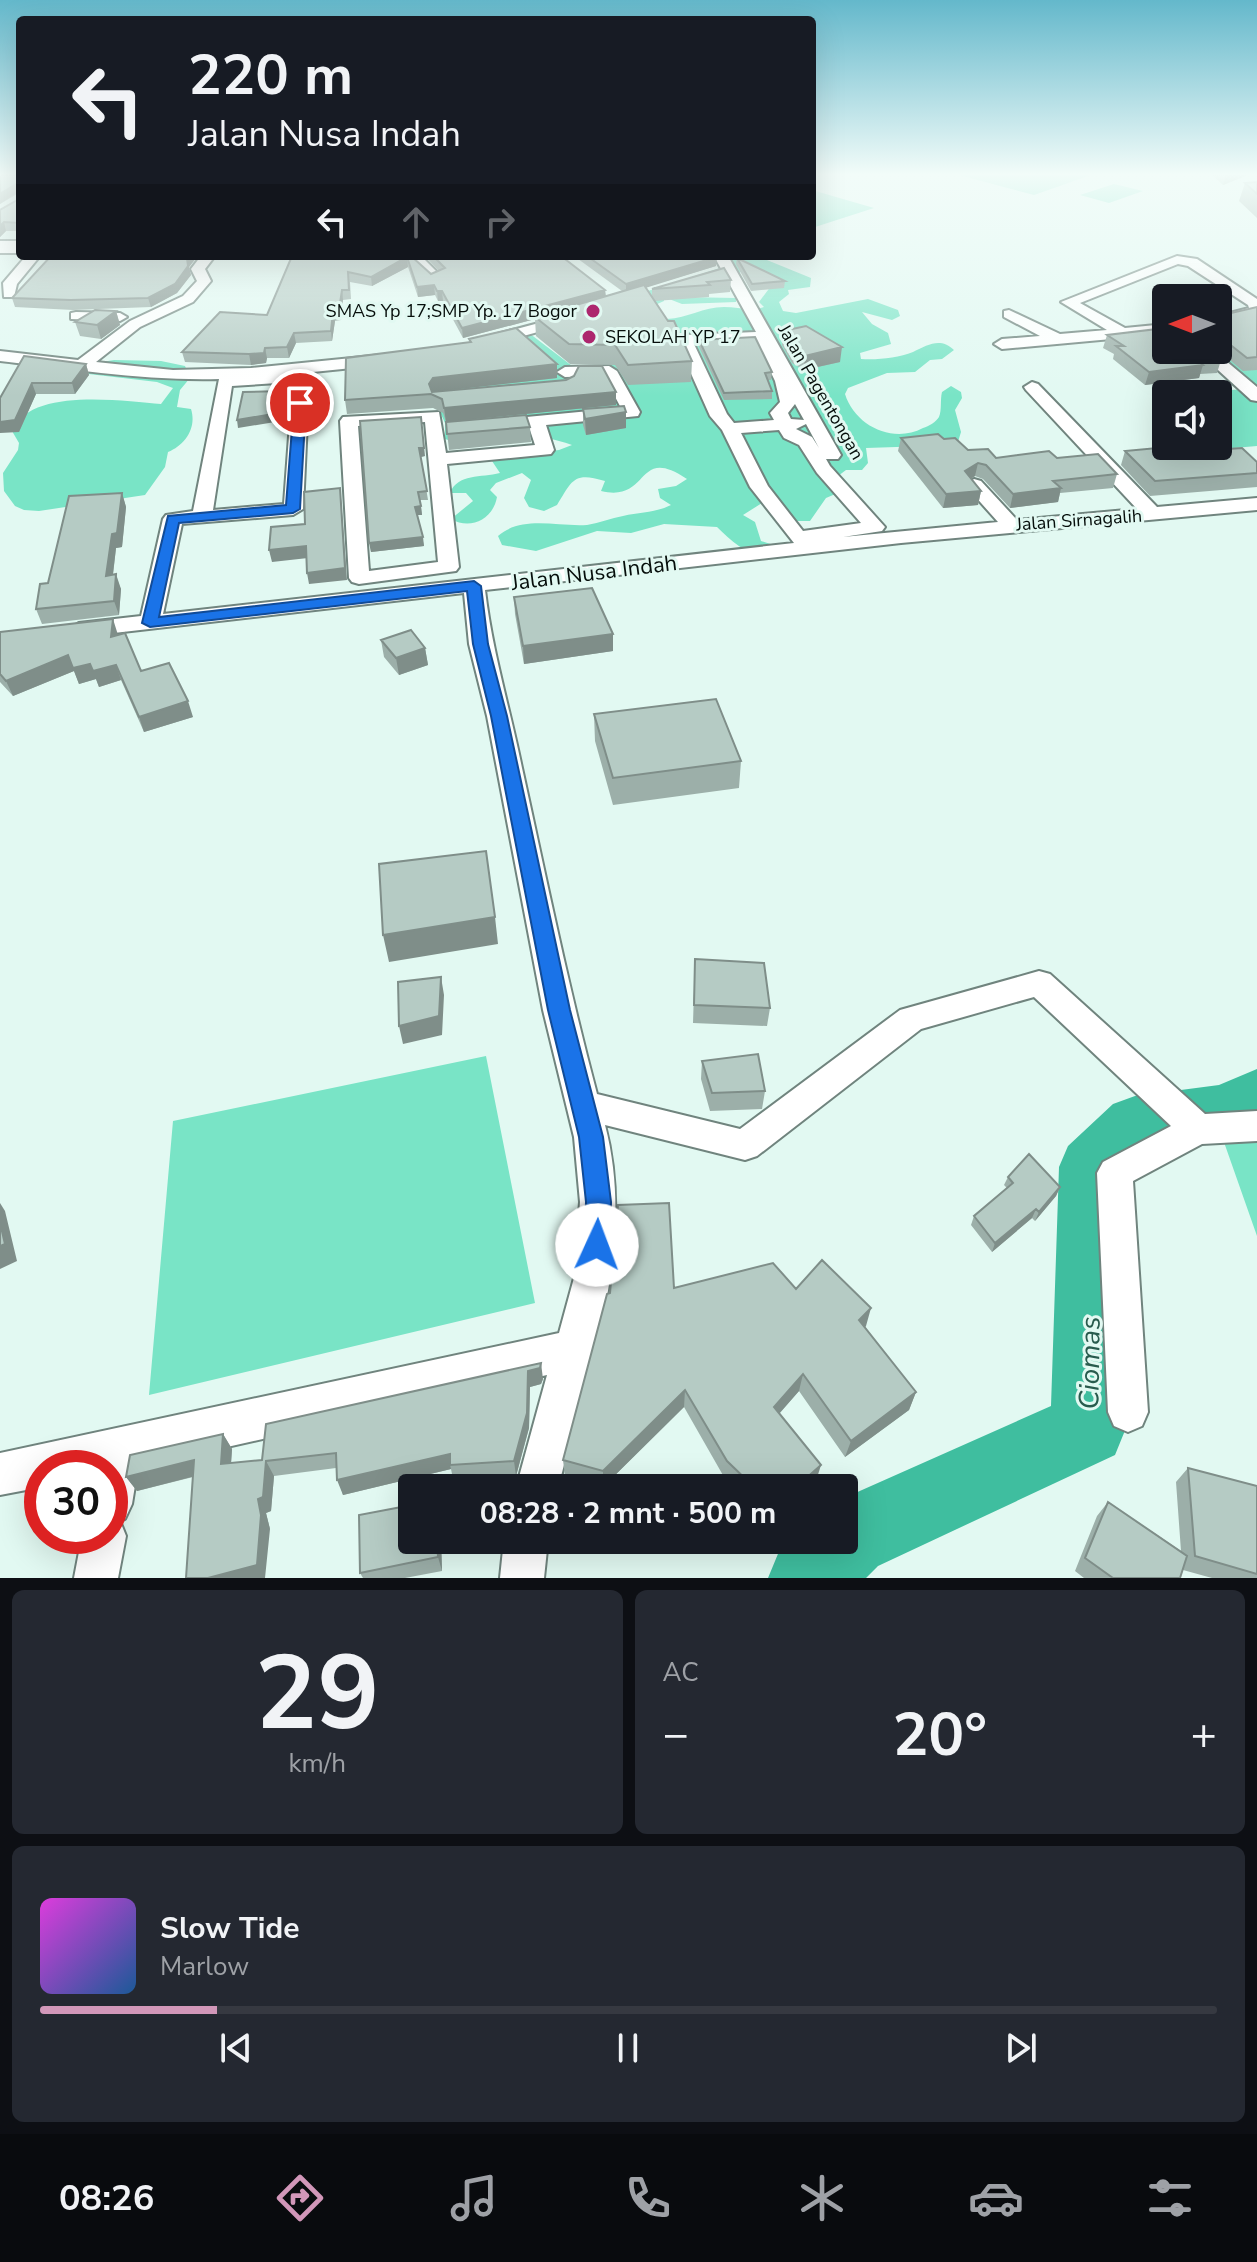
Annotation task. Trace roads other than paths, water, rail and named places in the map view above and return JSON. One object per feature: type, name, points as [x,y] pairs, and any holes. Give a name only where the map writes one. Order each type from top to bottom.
[{"type":"street","points":[[9,294],[10,283],[30,260]]},
{"type":"street","points":[[80,366],[135,324],[188,299],[204,281],[198,269],[205,260]]},
{"type":"street","points":[[417,260],[436,278]]},
{"type":"street","points":[[1123,333],[1068,302],[1181,260],[1192,262],[1225,284]]},
{"type":"street","name":"Jalan Pagentongan","points":[[722,266],[842,471],[901,537]]},
{"type":"street","points":[[1232,288],[1254,303],[1256,308],[1255,311],[1232,317]]},
{"type":"street","points":[[469,346],[585,314]]},
{"type":"street","points":[[1009,314],[1058,339]]},
{"type":"street","points":[[76,316],[152,318]]},
{"type":"street","points":[[1002,344],[1152,330]]},
{"type":"street","points":[[762,338],[783,381],[788,402],[781,419],[790,434],[806,441],[823,469],[875,527],[798,538],[759,487],[684,340],[762,338]]},
{"type":"street","points":[[537,347],[569,377],[568,382],[555,388]]},
{"type":"street","points":[[0,356],[189,375],[251,373],[406,357]]},
{"type":"street","points":[[1220,364],[1257,396]]},
{"type":"street","points":[[478,427],[634,417],[609,371],[565,372]]},
{"type":"street","points":[[150,623],[173,519],[202,517],[293,509],[301,377],[225,382],[202,517]]},
{"type":"street","points":[[1032,387],[1153,515]]},
{"type":"street","points":[[433,416],[441,430],[437,459],[449,567],[387,586],[359,578],[349,421],[433,416]]},
{"type":"street","points":[[724,422],[781,419],[814,424]]},
{"type":"street","points":[[437,459],[545,450],[536,421]]},
{"type":"street","points":[[974,485],[1011,525]]},
{"type":"street","name":"Jalan Sirnagalih","points":[[901,537],[1257,504]]},
{"type":"street","name":"Jalan Nusa Indah","points":[[61,632],[150,623],[387,586],[474,586],[901,537]]},
{"type":"street","points":[[474,586],[480,644],[499,716],[559,1010],[591,1137],[598,1227],[593,1278],[541,1474]]},
{"type":"street","points":[[583,1105],[745,1145],[911,1019],[1039,983],[1198,1129]]},
{"type":"street","points":[[1128,1412],[1115,1173],[1198,1129],[1257,1126]]},
{"type":"street","points":[[120,1450],[575,1349]]},
{"type":"street","points":[[0,1474],[24,1469]]},
{"type":"street","points":[[96,1578],[101,1554]]},
{"type":"street","points":[[522,1578],[525,1554]]},
{"type":"waterway","name":"Ciomas","points":[[809,1578],[849,1537],[1088,1428],[1091,1167],[1135,1123],[1229,1111],[1257,1095]]},
{"type":"place","name":"SMAS Yp 17;SMP Yp. 17 Bogor","points":[[593,311]]},
{"type":"place","name":"SEKOLAH YP 17","points":[[589,337]]}]
